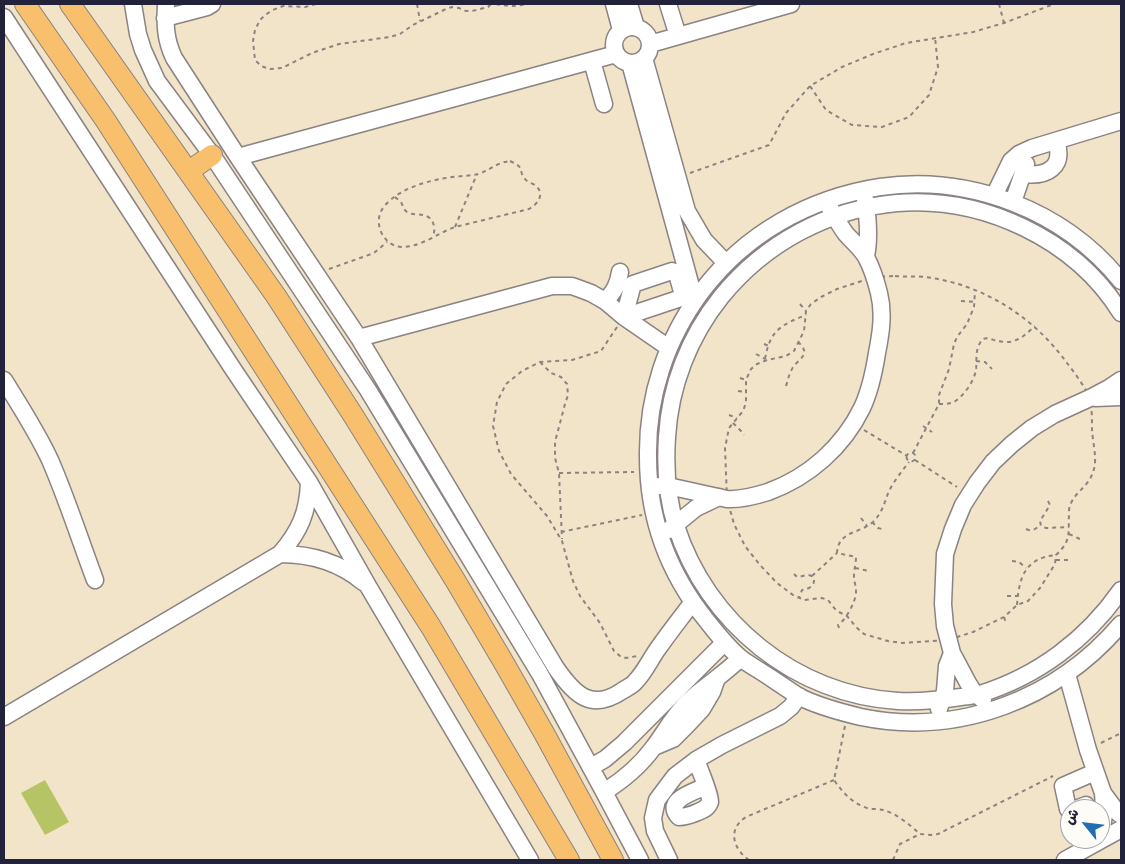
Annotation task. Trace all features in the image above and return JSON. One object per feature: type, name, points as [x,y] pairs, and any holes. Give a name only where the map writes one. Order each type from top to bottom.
[{"type":"main road","points":[[25,4],[106,121],[426,618],[569,860]]},
{"type":"main road","points":[[70,4],[276,296],[353,415],[455,580],[544,733],[613,860]]},
{"type":"main road","points":[[188,171],[212,155]]},
{"type":"street","points":[[134,4],[138,34],[157,81],[212,155],[368,390],[540,674],[640,860]]},
{"type":"street","points":[[212,4],[207,7],[165,11],[166,36],[174,58],[359,338],[556,668],[568,685],[578,694],[591,700],[604,700],[614,697],[635,683],[658,648],[692,603]]},
{"type":"street","points":[[614,4],[628,28]]},
{"type":"street","points":[[628,28],[629,4]]},
{"type":"street","points":[[668,4],[678,36]]},
{"type":"street","points":[[695,301],[641,55],[649,38],[641,29],[628,28],[614,39],[616,54],[620,59],[641,55],[678,36],[791,4]]},
{"type":"street","points":[[4,17],[233,369],[309,482],[368,586],[530,860]]},
{"type":"street","points":[[238,157],[616,54]]},
{"type":"street","points":[[641,55],[687,210],[704,240],[726,263]]},
{"type":"street","points":[[592,61],[604,104]]},
{"type":"street","points":[[994,196],[1003,175],[1011,162],[1019,154],[1032,148],[1121,121]]},
{"type":"street","points":[[1023,174],[1042,174],[1054,166],[1058,154],[1056,141]]},
{"type":"street","points":[[1013,202],[1032,148]]},
{"type":"street","points":[[1121,280],[1093,250],[1068,231],[1042,215],[994,196],[962,188],[896,185],[863,190],[825,200],[772,226],[748,244],[726,263],[695,301],[669,348],[658,378],[651,408],[648,440],[648,478],[660,537],[679,582],[692,603],[724,643],[741,658],[799,696],[815,703],[847,714],[891,721],[935,721],[989,712],[1034,694],[1067,674],[1107,641],[1121,624]]},
{"type":"street","points":[[863,190],[868,244],[866,256]]},
{"type":"street","points":[[648,478],[668,486],[719,497],[735,499],[758,495],[780,487],[820,463],[836,447],[853,424],[862,408],[870,386],[881,335],[882,312],[880,293],[866,256],[846,233],[825,200]]},
{"type":"street","points":[[1121,312],[1098,283],[1075,261],[1050,242],[1022,226],[992,215],[961,207],[930,203],[898,203],[834,216],[806,228],[754,262],[712,308],[696,334],[673,392],[666,454],[668,486],[675,524],[687,553],[715,602],[755,644],[778,661],[820,683],[856,695],[913,702],[942,700],[978,695],[1009,683],[1037,669],[1064,651],[1110,607],[1121,590]]},
{"type":"street","points":[[605,301],[618,284],[620,272]]},
{"type":"street","points":[[359,338],[552,286],[572,286],[605,301],[624,317],[669,348]]},
{"type":"street","points":[[4,380],[49,459],[66,500],[94,580]]},
{"type":"street","points":[[989,712],[983,700],[970,688],[950,646],[945,626],[942,604],[945,554],[953,529],[977,482],[993,462],[1012,444],[1032,428],[1055,414],[1090,398],[1121,380]]},
{"type":"street","points":[[1090,398],[1121,397]]},
{"type":"street","points":[[4,717],[280,554],[290,542],[302,521],[308,498],[309,482]]},
{"type":"street","points":[[660,537],[696,508],[719,497]]},
{"type":"street","points":[[280,554],[306,555],[332,563],[357,577],[368,586]]},
{"type":"street","points":[[591,768],[624,743],[724,643]]},
{"type":"street","points":[[935,721],[946,682],[950,646]]},
{"type":"street","points":[[604,792],[617,784],[641,763],[654,747],[673,739],[702,709],[712,692],[717,678],[741,658]]},
{"type":"street","points":[[1067,674],[1102,799]]},
{"type":"street","points":[[669,860],[655,831],[653,818],[657,800],[675,776],[696,760],[780,716],[791,707],[799,696]]},
{"type":"street","points":[[624,743],[641,763]]},
{"type":"street","points":[[696,760],[706,786]]},
{"type":"street","points":[[1066,799],[1063,786],[1095,772]]},
{"type":"street","points":[[1102,793],[1121,815]]},
{"type":"street","points":[[1065,860],[1082,849]]},
{"type":"path","points":[[316,4],[283,6],[273,10],[260,20],[255,30],[253,41],[255,60],[261,66],[270,69],[282,68],[312,53],[339,44],[400,34],[420,21],[452,7],[466,12],[488,7],[491,4]]},
{"type":"path","points":[[417,4],[420,21]]},
{"type":"path","points":[[496,4],[520,6],[526,4]]},
{"type":"path","points":[[999,4],[1004,23]]},
{"type":"path","points":[[677,178],[769,145],[786,113],[810,86],[842,67],[906,43],[973,32],[1004,23],[1054,4]]},
{"type":"path","points":[[810,86],[826,110],[852,125],[882,127],[909,117],[930,95],[938,67],[935,38]]},
{"type":"path","points":[[504,162],[510,162],[522,168],[525,179],[538,187],[540,193],[540,199],[535,206],[529,209],[455,227],[422,243],[404,247],[398,247],[387,242],[382,234],[378,219],[385,205],[395,197],[410,188],[450,177],[477,174],[504,162]]},
{"type":"path","points":[[455,227],[477,174]]},
{"type":"path","points":[[395,197],[401,202],[408,213],[422,214],[432,220],[435,232],[433,237]]},
{"type":"path","points":[[315,274],[374,253],[387,242]]},
{"type":"path","points":[[874,277],[925,278],[955,283],[984,294],[1010,308],[1035,326],[1056,348],[1090,398],[1095,466],[1090,480],[1071,503],[1068,517],[1069,534],[1063,549],[1056,555],[1040,558],[1026,568],[1023,573],[1016,605]]},
{"type":"path","points":[[915,460],[916,456],[914,453],[939,404],[939,395],[949,369],[954,344],[971,317],[975,302],[975,291]]},
{"type":"path","points":[[961,302],[975,302]]},
{"type":"path","points":[[756,354],[765,360],[777,330],[806,313],[800,304]]},
{"type":"path","points":[[562,541],[547,516],[511,474],[499,451],[493,426],[497,402],[506,384],[522,371],[540,362],[572,360],[601,351],[624,317]]},
{"type":"path","points":[[939,404],[954,402],[967,389],[976,372],[978,348],[982,340],[990,338],[996,341],[1008,342],[1016,340],[1035,326]]},
{"type":"path","points":[[786,386],[792,368],[804,354],[804,349],[798,342]]},
{"type":"path","points":[[764,344],[769,346]]},
{"type":"path","points":[[976,361],[986,362],[992,369]]},
{"type":"path","points":[[540,362],[551,372],[561,376],[567,384],[568,395],[555,442],[555,458],[559,473],[562,541],[569,570],[580,596],[600,622],[614,651],[620,656],[634,658],[658,648]]},
{"type":"path","points":[[740,378],[746,380]]},
{"type":"path","points":[[738,391],[746,392]]},
{"type":"path","points":[[729,415],[737,418]]},
{"type":"path","points":[[733,423],[744,435]]},
{"type":"path","points":[[853,424],[907,456],[906,458],[909,462]]},
{"type":"path","points":[[923,426],[932,432]]},
{"type":"path","points":[[907,456],[910,453],[914,453]]},
{"type":"path","points":[[915,460],[970,495]]},
{"type":"path","points":[[812,576],[837,553],[839,544],[846,534],[855,532],[872,522],[883,509],[889,492],[909,462],[915,460]]},
{"type":"path","points":[[559,473],[648,478]]},
{"type":"path","points":[[1026,529],[1030,531],[1040,525],[1040,521],[1050,505],[1048,501]]},
{"type":"path","points":[[562,532],[654,513]]},
{"type":"path","points":[[861,518],[867,526]]},
{"type":"path","points":[[872,522],[874,526],[882,529]]},
{"type":"path","points":[[1040,525],[1046,528],[1069,527]]},
{"type":"path","points":[[1069,534],[1080,539]]},
{"type":"path","points":[[837,553],[856,556],[854,574],[856,595],[848,614],[842,623],[838,625],[839,628]]},
{"type":"path","points":[[950,646],[1004,617],[1016,605],[1028,601],[1040,588],[1055,564],[1056,555]]},
{"type":"path","points":[[1056,560],[1069,560]]},
{"type":"path","points":[[1012,561],[1019,562],[1026,568]]},
{"type":"path","points":[[855,568],[869,572]]},
{"type":"path","points":[[794,574],[797,577],[807,574],[812,576]]},
{"type":"path","points":[[799,598],[802,590],[808,589],[813,584],[812,576]]},
{"type":"path","points":[[1007,596],[1017,596]]},
{"type":"path","points":[[1004,617],[1006,623]]},
{"type":"path","points":[[847,714],[834,780],[843,793],[855,802],[869,808],[884,810],[905,821],[920,834]]},
{"type":"path","points":[[1088,750],[1121,733]]},
{"type":"path","points":[[893,860],[900,844],[920,834],[938,834],[1057,774]]},
{"type":"path","points":[[749,860],[742,855],[734,840],[735,829],[741,820],[834,780]]},
{"type":"green space","points":[[45,780],[69,822],[45,835],[21,793]]}]
